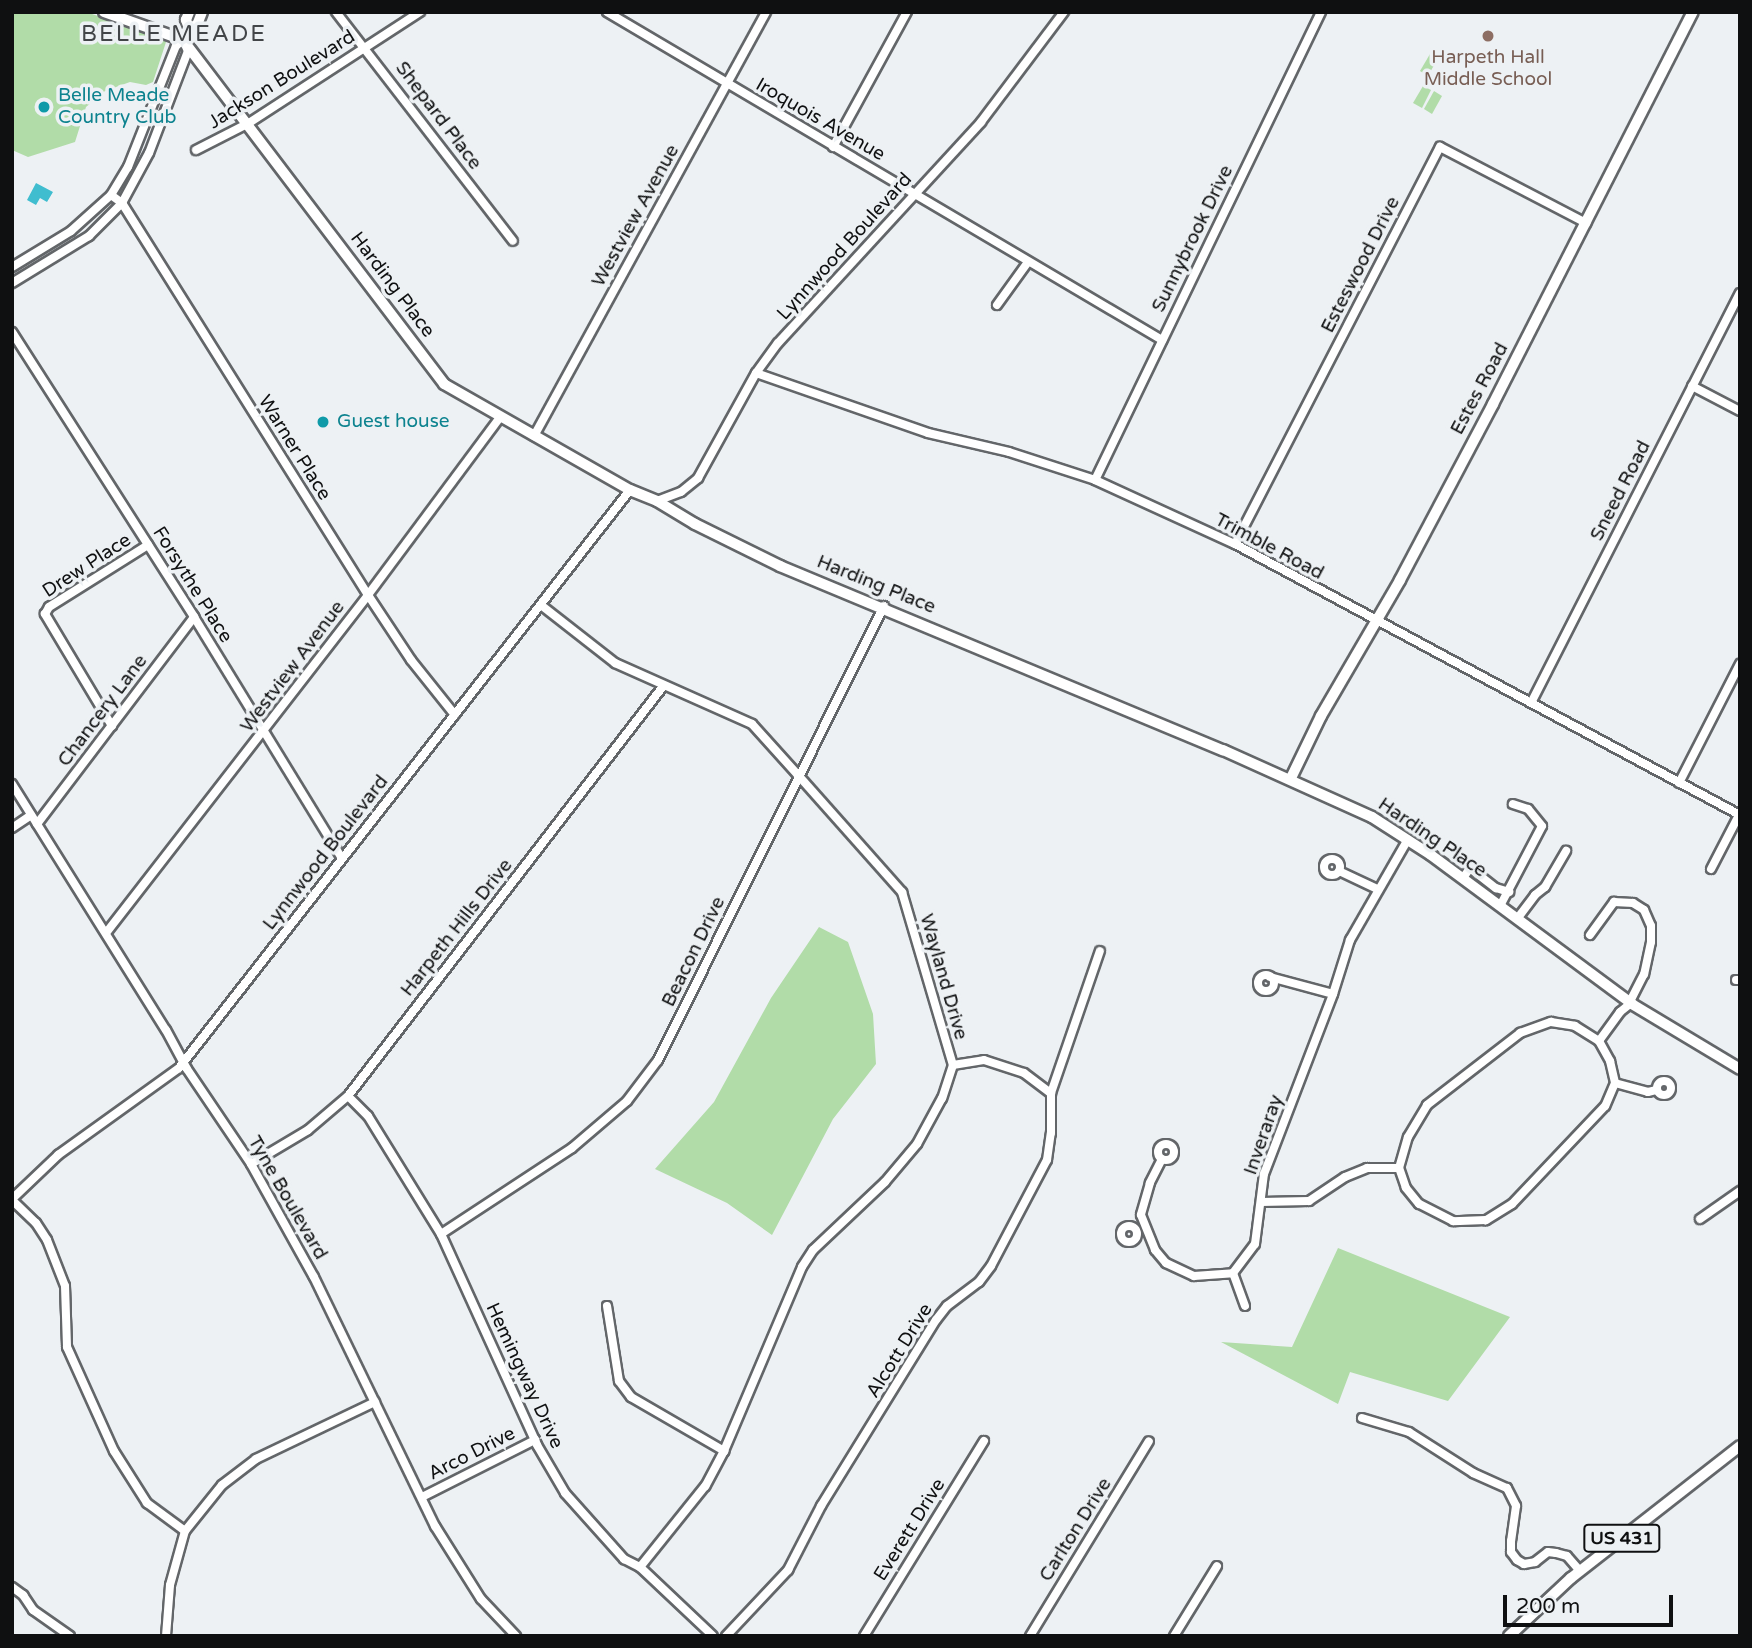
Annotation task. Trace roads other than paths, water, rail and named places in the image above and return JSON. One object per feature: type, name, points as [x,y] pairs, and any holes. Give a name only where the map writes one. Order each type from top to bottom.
[{"type":"main road","points":[[104,12],[183,40],[189,28],[198,25],[202,12]]},
{"type":"main road","points":[[189,12],[186,20],[189,28]]},
{"type":"main road","name":"Estes Road","points":[[1291,778],[1321,716],[1376,621],[1586,223],[1693,12]]},
{"type":"main road","name":"Harding Place","points":[[183,40],[249,123],[444,384],[630,491],[657,501],[695,524],[780,566],[884,606],[1291,778],[1363,812],[1408,839],[1630,1002],[1740,1069]]},
{"type":"main road","name":"US 431","points":[[1509,1636],[1580,1571],[1740,1446]]},
{"type":"street","name":"Shepard Place","points":[[336,12],[513,241]]},
{"type":"street","name":"Jackson Boulevard","points":[[196,150],[249,123],[420,12]]},
{"type":"street","name":"Iroquois Avenue","points":[[607,12],[1162,340]]},
{"type":"street","name":"Westview Avenue","points":[[534,436],[766,12]]},
{"type":"street","points":[[833,146],[907,12]]},
{"type":"street","name":"Lynnwood Boulevard","points":[[657,501],[681,492],[702,473],[756,373],[778,343],[981,122],[1064,12]]},
{"type":"street","name":"Sunnybrook Drive","points":[[1095,480],[1321,12]]},
{"type":"street","points":[[12,267],[71,231],[111,195],[128,167],[176,46],[183,40],[187,51],[149,153],[122,203],[89,236],[12,284]]},
{"type":"street","name":"Esteswood Drive","points":[[1235,544],[1440,147],[1586,223]]},
{"type":"street","name":"Warner Place","points":[[111,195],[122,203],[368,595],[411,660],[455,715]]},
{"type":"street","points":[[998,305],[1028,262]]},
{"type":"street","name":"Sneed Road","points":[[1531,703],[1740,293]]},
{"type":"street","name":"Forsythe Place","points":[[12,332],[265,730],[341,857]]},
{"type":"street","name":"Trimble Road","points":[[756,373],[928,433],[1009,453],[1095,480],[1235,544],[1739,815]]},
{"type":"street","points":[[1692,386],[1740,411]]},
{"type":"street","name":"Westview Avenue","points":[[106,933],[265,730],[500,417]]},
{"type":"street","name":"Lynnwood Boulevard","points":[[12,1200],[58,1156],[130,1106],[178,1068],[630,491]]},
{"type":"street","name":"Drew Place","points":[[112,726],[45,614],[49,607],[148,545]]},
{"type":"street","name":"Wayland Drive","points":[[541,606],[615,663],[752,723],[902,892],[953,1065],[942,1098],[916,1144],[885,1182],[813,1250],[802,1267],[724,1451],[705,1486],[639,1567]]},
{"type":"street","name":"Beacon Drive","points":[[441,1234],[572,1148],[627,1101],[659,1060],[884,606]]},
{"type":"street","name":"Chancery Lane","points":[[37,824],[194,617]]},
{"type":"street","points":[[1679,783],[1740,664]]},
{"type":"street","name":"Harpeth Hills Drive","points":[[251,1164],[308,1130],[348,1096],[664,685]]},
{"type":"street","name":"Tyne Boulevard","points":[[12,784],[184,1059],[187,1069],[251,1164],[316,1281],[435,1526],[481,1599],[516,1636]]},
{"type":"street","points":[[1500,906],[1542,826],[1528,809],[1513,804]]},
{"type":"street","points":[[12,828],[32,815]]},
{"type":"street","points":[[1711,869],[1739,815]]},
{"type":"street","name":"Inveraray","points":[[1233,1273],[1255,1244],[1264,1174],[1333,994],[1350,940],[1408,839]]},
{"type":"street","points":[[1517,919],[1535,895],[1545,887],[1566,851]]},
{"type":"street","points":[[1462,878],[1469,868],[1496,888],[1509,892]]},
{"type":"street","points":[[1339,871],[1377,889]]},
{"type":"street","points":[[1590,935],[1614,902],[1633,903],[1644,910],[1651,926],[1651,942],[1644,974],[1630,1002],[1599,1041]]},
{"type":"street","name":"Alcott Drive","points":[[726,1636],[788,1570],[821,1506],[936,1320],[947,1306],[979,1282],[991,1266],[1047,1160],[1051,1133],[1051,1093],[1100,951]]},
{"type":"street","points":[[1270,976],[1333,994]]},
{"type":"street","points":[[1551,1022],[1575,1026],[1599,1041],[1610,1061],[1615,1083],[1605,1106],[1512,1204],[1486,1220],[1453,1221],[1419,1204],[1406,1188],[1399,1168],[1408,1137],[1427,1105],[1520,1033],[1551,1022]]},
{"type":"street","points":[[953,1065],[984,1060],[1024,1073],[1051,1093]]},
{"type":"street","points":[[1615,1083],[1648,1092],[1657,1090]]},
{"type":"street","name":"Hemingway Drive","points":[[348,1096],[368,1116],[441,1234],[550,1470],[582,1514],[624,1559],[639,1567],[713,1636]]},
{"type":"street","points":[[1162,1159],[1144,1200],[1141,1215],[1155,1250],[1166,1263],[1194,1276],[1233,1273],[1245,1306]]},
{"type":"street","points":[[1261,1202],[1309,1201],[1345,1177],[1367,1168],[1399,1168]]},
{"type":"street","points":[[1700,1219],[1740,1191]]},
{"type":"street","points":[[12,1200],[36,1223],[47,1240],[65,1286],[67,1347],[114,1451],[147,1503],[185,1531]]},
{"type":"street","points":[[1136,1232],[1146,1229]]},
{"type":"street","points":[[607,1306],[619,1381],[631,1397],[724,1451]]},
{"type":"street","points":[[166,1636],[170,1585],[185,1531],[222,1485],[256,1459],[374,1402]]},
{"type":"street","points":[[1362,1418],[1409,1432],[1473,1473],[1507,1488],[1516,1506],[1511,1552],[1517,1560],[1524,1564],[1535,1562],[1548,1552],[1556,1553],[1566,1556],[1580,1571]]},
{"type":"street","name":"Arco Drive","points":[[422,1497],[535,1440]]},
{"type":"street","name":"Everett Drive","points":[[864,1636],[984,1441]]},
{"type":"street","name":"Carlton Drive","points":[[1030,1636],[1149,1441]]},
{"type":"street","points":[[1174,1636],[1217,1566]]},
{"type":"street","points":[[12,1587],[23,1595],[33,1611],[70,1636]]},
{"type":"water","points":[[36,183],[53,192],[47,202],[40,198],[36,205],[27,200]]},
{"type":"place","name":"Harpeth Hall Middle School","points":[[1488,36]]},
{"type":"place","name":"Belle Meade Country Club","points":[[44,107]]},
{"type":"place","name":"Guest house","points":[[323,422]]},
{"type":"district","name":"BELLE MEADE","points":[[174,34]]}]
